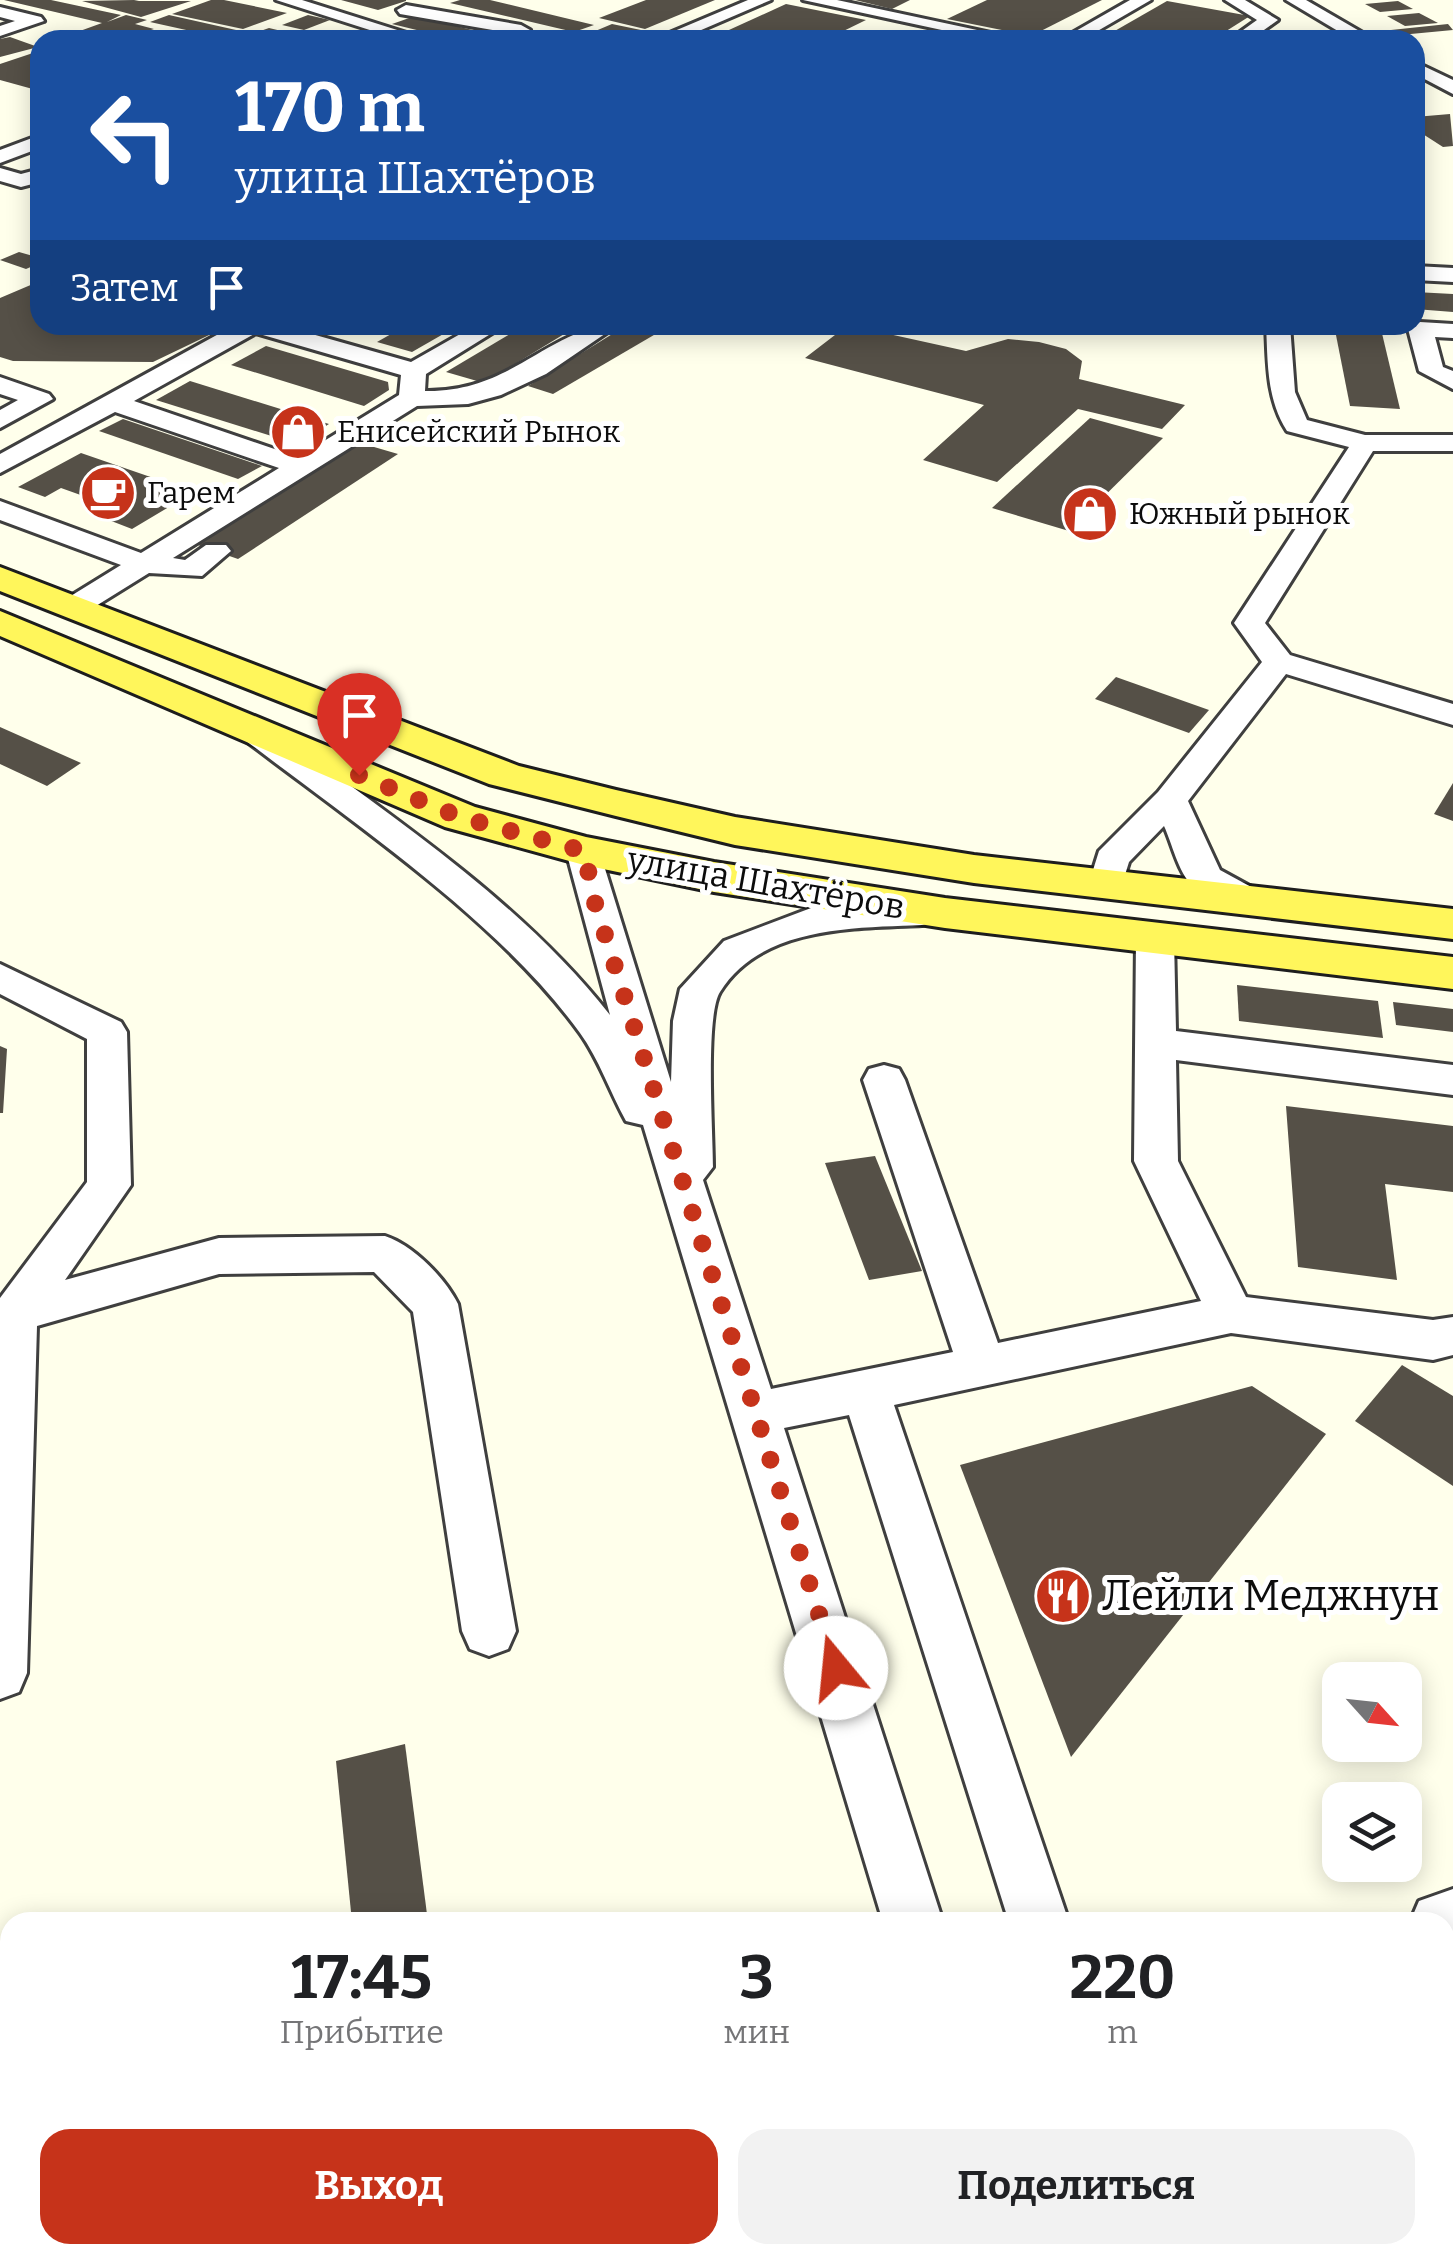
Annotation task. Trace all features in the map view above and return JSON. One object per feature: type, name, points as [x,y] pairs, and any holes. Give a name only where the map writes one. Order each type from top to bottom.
[{"type":"main road","name":"улица Шахтёров","points":[[0,578],[504,775],[616,804],[735,831],[1106,886],[1453,924]]},
{"type":"main road","name":"улица Шахтёров","points":[[3,626],[460,817],[584,851],[714,877],[945,913],[1453,973]]},
{"type":"main road","points":[[584,851],[616,804]]},
{"type":"street","points":[[284,0],[342,26]]},
{"type":"street","points":[[687,30],[763,0]]},
{"type":"street","points":[[812,0],[965,30]]},
{"type":"street","points":[[1088,30],[1143,0]]},
{"type":"street","points":[[1233,0],[1269,20],[1254,30]]},
{"type":"street","points":[[1294,0],[1348,30]]},
{"type":"street","points":[[317,28],[366,24],[420,3],[520,30]]},
{"type":"street","points":[[892,30],[940,6]]},
{"type":"street","points":[[0,12],[36,22],[0,31]]},
{"type":"street","points":[[366,24],[382,30]]},
{"type":"street","points":[[1425,73],[1453,88]]},
{"type":"street","points":[[0,156],[30,146]]},
{"type":"street","points":[[1425,274],[1453,276]]},
{"type":"street","points":[[1425,328],[1453,331]]},
{"type":"street","points":[[0,466],[236,335]]},
{"type":"street","points":[[286,335],[414,371],[475,335]]},
{"type":"street","points":[[328,348],[351,335]]},
{"type":"street","points":[[72,608],[412,398],[450,402],[501,389],[590,335]]},
{"type":"street","points":[[1279,335],[1282,392],[1296,425],[1364,443],[1453,442]]},
{"type":"street","points":[[1422,335],[1432,372],[1453,381]]},
{"type":"street","points":[[412,398],[414,371]]},
{"type":"street","points":[[0,386],[40,399],[0,420]]},
{"type":"street","points":[[117,404],[299,466]]},
{"type":"street","points":[[1364,443],[1248,623],[1279,662],[1452,713]]},
{"type":"street","points":[[0,510],[142,563],[191,570],[216,551]]},
{"type":"street","points":[[1106,886],[1112,859],[1170,800],[1279,662]]},
{"type":"street","points":[[257,734],[415,852],[502,929],[592,1019],[691,1202]]},
{"type":"street","points":[[1170,800],[1206,877],[1251,904]]},
{"type":"street","points":[[584,851],[595,903],[758,1413],[911,1912]]},
{"type":"street","points":[[691,1202],[693,1020],[700,989],[738,950],[819,917],[945,913]]},
{"type":"street","points":[[1155,939],[1156,1162],[1230,1314]]},
{"type":"street","points":[[0,977],[107,1032],[109,1185],[7,1316],[0,1674]]},
{"type":"street","points":[[1155,1043],[1453,1080]]},
{"type":"street","points":[[884,1080],[982,1366]]},
{"type":"street","points":[[7,1316],[220,1256],[384,1254],[435,1304],[489,1631]]},
{"type":"street","points":[[758,1413],[1230,1314],[1446,1342]]},
{"type":"street","points":[[866,1393],[1036,1912]]},
{"type":"building","points":[[4,0],[51,0],[121,15],[107,22],[126,15],[147,20],[135,24],[154,29],[83,30],[102,23]]},
{"type":"building","points":[[211,0],[287,13],[243,29],[172,14]]},
{"type":"building","points":[[341,0],[406,0],[406,1],[378,10]]},
{"type":"building","points":[[490,0],[594,25],[565,30],[450,3]]},
{"type":"building","points":[[646,0],[715,0],[645,29],[599,18]]},
{"type":"building","points":[[855,0],[910,0],[892,9]]},
{"type":"building","points":[[987,0],[1102,0],[1043,30],[1001,30],[947,19]]},
{"type":"building","points":[[82,1],[191,1],[141,17]]},
{"type":"building","points":[[1167,1],[1250,16],[1228,30],[1116,30]]},
{"type":"building","points":[[1398,1],[1413,9],[1380,12],[1365,4]]},
{"type":"building","points":[[786,4],[866,20],[846,30],[729,30]]},
{"type":"building","points":[[1419,13],[1438,23],[1405,26],[1387,16]]},
{"type":"building","points":[[169,15],[236,30],[186,30],[150,22]]},
{"type":"building","points":[[308,15],[330,20],[304,30],[282,25]]},
{"type":"building","points":[[415,16],[472,30],[417,30],[392,24]]},
{"type":"building","points":[[612,24],[641,30],[598,30]]},
{"type":"building","points":[[1448,24],[1453,30],[1425,33],[1391,30]]},
{"type":"building","points":[[10,37],[30,44],[30,49],[0,57],[0,39]]},
{"type":"building","points":[[30,54],[30,88],[0,80],[0,64]]},
{"type":"building","points":[[1450,114],[1453,146],[1443,147],[1425,135],[1425,116]]},
{"type":"building","points":[[19,252],[30,255],[30,267],[26,269],[0,260]]},
{"type":"building","points":[[30,285],[30,335],[209,335],[153,362],[13,361],[0,357],[0,298]]},
{"type":"building","points":[[1425,293],[1453,294],[1453,312],[1425,310]]},
{"type":"building","points":[[389,335],[442,335],[412,352],[377,342]]},
{"type":"building","points":[[508,335],[563,335],[484,383],[446,372]]},
{"type":"building","points":[[611,335],[654,335],[553,394],[528,386]]},
{"type":"building","points":[[835,335],[893,335],[966,351],[1008,339],[1039,342],[1066,349],[1082,361],[1079,379],[1185,405],[1162,429],[1078,409],[997,482],[923,460],[984,405],[805,358]]},
{"type":"building","points":[[1336,335],[1382,335],[1400,409],[1350,406]]},
{"type":"building","points":[[266,346],[388,382],[389,390],[364,406],[231,365]]},
{"type":"building","points":[[190,381],[329,424],[297,444],[156,400]]},
{"type":"building","points":[[1090,418],[1163,438],[1069,531],[992,508]]},
{"type":"building","points":[[123,419],[262,466],[238,479],[99,431]]},
{"type":"building","points":[[357,442],[398,454],[238,559],[195,544]]},
{"type":"building","points":[[81,453],[194,492],[132,529],[101,517],[117,508],[61,488],[45,497],[18,487]]},
{"type":"building","points":[[1116,677],[1209,710],[1189,733],[1095,699]]},
{"type":"building","points":[[0,727],[81,763],[47,786],[0,764]]},
{"type":"building","points":[[1453,783],[1453,821],[1434,814]]},
{"type":"building","points":[[1237,985],[1378,1001],[1383,1038],[1239,1021]]},
{"type":"building","points":[[1393,1002],[1453,1009],[1453,1032],[1396,1025]]},
{"type":"building","points":[[0,1046],[7,1049],[3,1113],[0,1113]]},
{"type":"building","points":[[1286,1106],[1453,1126],[1453,1192],[1385,1184],[1397,1280],[1298,1267]]},
{"type":"building","points":[[875,1156],[922,1271],[869,1280],[825,1163]]},
{"type":"building","points":[[1402,1365],[1453,1396],[1453,1486],[1355,1421]]},
{"type":"building","points":[[1252,1386],[1326,1434],[1071,1757],[960,1465]]},
{"type":"building","points":[[405,1744],[427,1912],[351,1912],[336,1761]]},
{"type":"place","name":"Енисейский Рынок","points":[[298,432]]},
{"type":"place","name":"Гарем","points":[[108,493]]},
{"type":"place","name":"Южный рынок","points":[[1090,514]]},
{"type":"place","name":"Лейли Меджнун","points":[[1063,1596]]},
{"type":"route","points":[[359,775],[460,817],[584,851],[595,903],[836,1668]]}]
